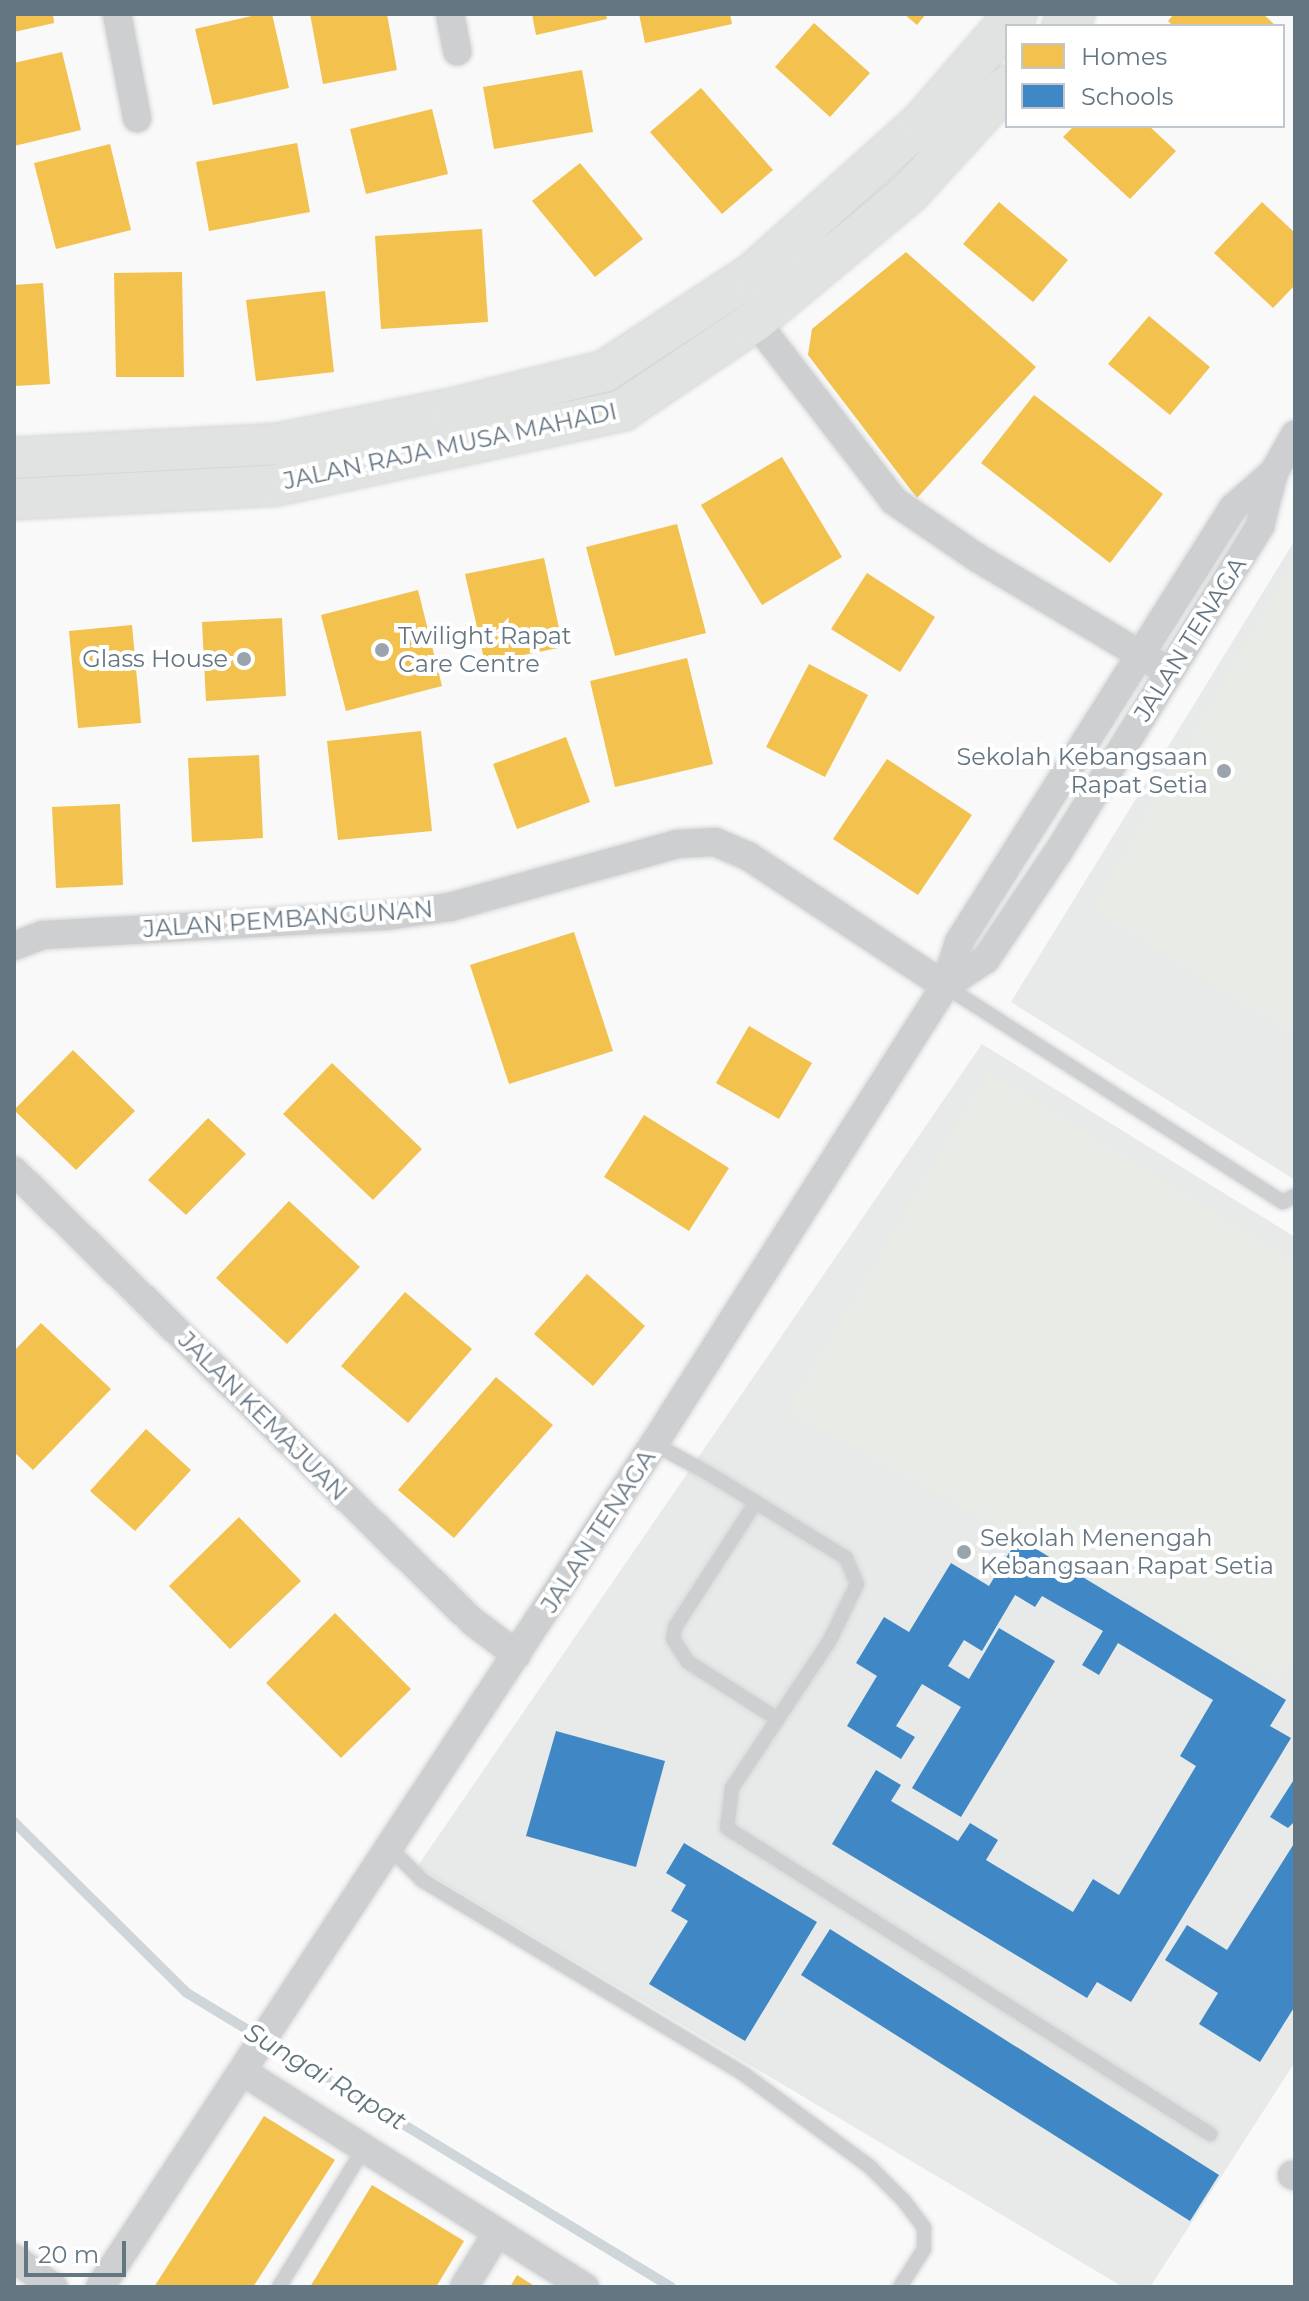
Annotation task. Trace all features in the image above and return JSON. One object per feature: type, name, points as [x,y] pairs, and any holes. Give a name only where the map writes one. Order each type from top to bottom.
[{"type":"main road","name":"JALAN RAJA MUSA MAHADI","points":[[14,458],[277,444],[452,409],[605,371],[754,273],[922,122],[1005,27]]},
{"type":"main road","name":"JALAN RAJA MUSA MAHADI","points":[[14,499],[277,485],[623,410],[755,321],[909,193],[1005,88]]},
{"type":"street","points":[[117,14],[137,118]]},
{"type":"street","points":[[450,14],[457,51]]},
{"type":"street","points":[[755,321],[894,501],[976,557],[1168,671]]},
{"type":"street","name":"JALAN TENAGA","points":[[945,986],[986,959],[1058,852],[1260,526],[1274,472],[1295,435]]},
{"type":"street","name":"JALAN TENAGA","points":[[100,2287],[391,1849],[654,1444],[945,986],[959,942],[1233,508],[1274,472]]},
{"type":"street","points":[[1191,575],[1218,592]]},
{"type":"street","points":[[1069,766],[1099,785]]},
{"type":"street","points":[[1029,833],[1058,852]]},
{"type":"street","name":"JALAN PEMBANGUNAN","points":[[14,946],[43,935],[386,916],[450,907],[677,844],[715,842],[748,856],[945,986]]},
{"type":"street","name":"JALAN KEMAJUAN","points":[[14,1171],[472,1621],[517,1655]]},
{"type":"street","points":[[248,2065],[363,2150],[585,2287]]},
{"type":"street","points":[[464,2287],[497,2233]]},
{"type":"street","points":[[14,2258],[53,2287]]},
{"type":"lane","points":[[945,986],[1283,1202],[1295,1196]]},
{"type":"lane","points":[[654,1444],[846,1558],[857,1584],[830,1640],[732,1788],[727,1828],[1210,2134]]},
{"type":"lane","points":[[756,1502],[675,1627],[673,1639],[688,1662],[776,1718]]},
{"type":"lane","points":[[391,1849],[422,1880],[745,2075],[869,2166],[904,2201],[924,2228],[924,2249],[900,2287]]},
{"type":"lane","points":[[279,2287],[363,2150]]},
{"type":"shaded area","name":"Sekolah Kebangsaan Rapat Setia","points":[[1295,540],[1295,1180],[1011,1002]]},
{"type":"shaded area","points":[[1295,555],[1295,1037],[1091,909]]},
{"type":"shaded area","name":"Sekolah Menengah Kebangsaan Rapat Setia","points":[[982,1044],[1295,1237],[1295,2062],[1150,2287],[1123,2287],[417,1867]]},
{"type":"shaded area","points":[[988,1071],[1295,1261],[1295,1655],[1278,1682],[786,1411]]},
{"type":"building: Homes","points":[[14,14],[53,14],[54,23],[14,32]]},
{"type":"building: Homes","points":[[272,14],[289,88],[213,105],[195,29]]},
{"type":"building: Homes","points":[[310,14],[387,14],[397,70],[323,84]]},
{"type":"building: Homes","points":[[532,14],[606,14],[607,19],[536,35]]},
{"type":"building: Homes","points":[[639,14],[730,14],[732,24],[645,43]]},
{"type":"building: Homes","points":[[904,14],[926,14],[917,25]]},
{"type":"building: Homes","points":[[1174,14],[1263,14],[1274,24],[1171,24],[1168,21]]},
{"type":"building: Homes","points":[[814,23],[870,73],[830,117],[775,67]]},
{"type":"building: Homes","points":[[62,52],[81,130],[14,146],[14,63]]},
{"type":"building: Homes","points":[[582,70],[593,132],[494,149],[483,87]]},
{"type":"building: Homes","points":[[701,88],[773,170],[722,214],[650,132]]},
{"type":"building: Homes","points":[[432,109],[448,174],[366,194],[350,129]]},
{"type":"building: Homes","points":[[1072,128],[1151,128],[1176,151],[1130,199],[1063,137]]},
{"type":"building: Homes","points":[[297,143],[310,212],[209,231],[196,162]]},
{"type":"building: Homes","points":[[110,144],[131,230],[56,249],[34,163]]},
{"type":"building: Homes","points":[[580,163],[643,239],[595,277],[532,201]]},
{"type":"building: Homes","points":[[999,202],[1068,260],[1033,302],[963,244]]},
{"type":"building: Homes","points":[[1262,202],[1295,233],[1295,285],[1273,308],[1214,253]]},
{"type":"building: Homes","points":[[482,229],[488,322],[381,329],[375,236]]},
{"type":"building: Homes","points":[[906,252],[1036,367],[917,498],[808,355],[812,329]]},
{"type":"building: Homes","points":[[182,272],[184,377],[116,377],[114,273]]},
{"type":"building: Homes","points":[[43,283],[50,384],[14,386],[14,285]]},
{"type":"building: Homes","points":[[325,291],[334,372],[256,381],[246,300]]},
{"type":"building: Homes","points":[[1149,316],[1210,367],[1170,415],[1108,364]]},
{"type":"building: Homes","points":[[1034,395],[1163,494],[1110,563],[981,463]]},
{"type":"building: Homes","points":[[782,457],[842,557],[762,605],[701,505]]},
{"type":"building: Homes","points":[[677,524],[706,633],[615,656],[586,547]]},
{"type":"building: Homes","points":[[544,558],[563,647],[485,663],[465,574]]},
{"type":"building: Homes","points":[[867,573],[935,617],[900,672],[831,629]]},
{"type":"building: Homes","name":"Twilight Rapat Care Centre","points":[[418,590],[442,686],[346,711],[321,615]]},
{"type":"building: Homes","name":"Glass House","points":[[282,618],[286,696],[206,701],[202,622]]},
{"type":"building: Homes","points":[[132,625],[141,723],[78,728],[69,631]]},
{"type":"building: Homes","points":[[687,658],[713,764],[615,787],[590,681]]},
{"type":"building: Homes","points":[[809,664],[868,695],[825,777],[766,747]]},
{"type":"building: Homes","points":[[421,731],[432,831],[338,840],[327,741]]},
{"type":"building: Homes","points":[[566,737],[590,802],[517,829],[493,764]]},
{"type":"building: Homes","points":[[259,755],[263,838],[192,842],[188,758]]},
{"type":"building: Homes","points":[[887,759],[972,815],[918,895],[833,839]]},
{"type":"building: Homes","points":[[120,804],[123,885],[56,888],[52,807]]},
{"type":"building: Homes","points":[[574,932],[613,1051],[509,1084],[470,965]]},
{"type":"building: Homes","points":[[749,1026],[812,1063],[779,1119],[716,1083]]},
{"type":"building: Homes","points":[[73,1050],[135,1111],[76,1170],[14,1110]]},
{"type":"building: Homes","points":[[332,1063],[422,1149],[373,1200],[283,1114]]},
{"type":"building: Homes","points":[[644,1115],[729,1168],[689,1231],[604,1177]]},
{"type":"building: Homes","points":[[208,1118],[246,1154],[186,1215],[148,1180]]},
{"type":"building: Homes","points":[[289,1201],[360,1267],[287,1344],[216,1278]]},
{"type":"building: Homes","points":[[587,1274],[645,1326],[593,1386],[534,1334]]},
{"type":"building: Homes","points":[[405,1292],[472,1349],[408,1423],[341,1366]]},
{"type":"building: Homes","points":[[41,1323],[111,1389],[33,1470],[14,1452],[14,1351]]},
{"type":"building: Homes","points":[[496,1377],[553,1425],[454,1538],[398,1490]]},
{"type":"building: Homes","points":[[146,1429],[191,1470],[135,1531],[90,1491]]},
{"type":"building: Homes","points":[[239,1517],[301,1581],[230,1649],[169,1586]]},
{"type":"building: Homes","points":[[335,1613],[411,1689],[341,1758],[266,1683]]},
{"type":"building: Homes","points":[[264,2116],[335,2160],[253,2287],[154,2287]]},
{"type":"building: Homes","points":[[372,2185],[464,2241],[436,2287],[310,2287]]},
{"type":"building: Homes","points":[[517,2275],[536,2287],[510,2287]]},
{"type":"building: Schools","points":[[1018,1538],[1286,1700],[1270,1726],[1291,1738],[1131,2002],[1097,1982],[1087,1998],[832,1844],[876,1770],[901,1785],[891,1801],[958,1841],[970,1823],[998,1840],[986,1860],[1073,1912],[1093,1879],[1119,1895],[1196,1766],[1180,1756],[1213,1700],[1118,1643],[1099,1675],[1082,1665],[1103,1631],[1042,1596],[1035,1607],[1015,1595],[982,1651],[964,1640],[948,1666],[969,1679],[999,1628],[1055,1661],[961,1817],[912,1788],[961,1707],[922,1684],[896,1726],[915,1737],[901,1759],[847,1726],[877,1676],[856,1663],[884,1617],[909,1632],[951,1563],[989,1586]]},
{"type":"building: Schools","points":[[556,1731],[665,1761],[636,1867],[526,1836]]},
{"type":"building: Schools","points":[[1295,1778],[1295,1821],[1288,1828],[1270,1817]]},
{"type":"building: Schools","points":[[1295,1842],[1295,2006],[1260,2062],[1199,2024],[1218,1993],[1165,1960],[1187,1925],[1227,1950]]},
{"type":"building: Schools","points":[[684,1843],[817,1922],[745,2041],[649,1984],[688,1921],[671,1911],[686,1885],[666,1873]]},
{"type":"building: Schools","points":[[830,1929],[1219,2175],[1190,2221],[801,1975]]},
{"type":"waterway","name":"Sungai Rapat","points":[[14,1822],[187,1993],[671,2287]]},
{"type":"place","name":"Twilight Rapat Care Centre","points":[[382,650]]},
{"type":"place","name":"Glass House","points":[[244,659]]},
{"type":"place","name":"Sekolah Kebangsaan Rapat Setia","points":[[1224,771]]},
{"type":"place","name":"Sekolah Menengah Kebangsaan Rapat Setia","points":[[964,1552]]}]
